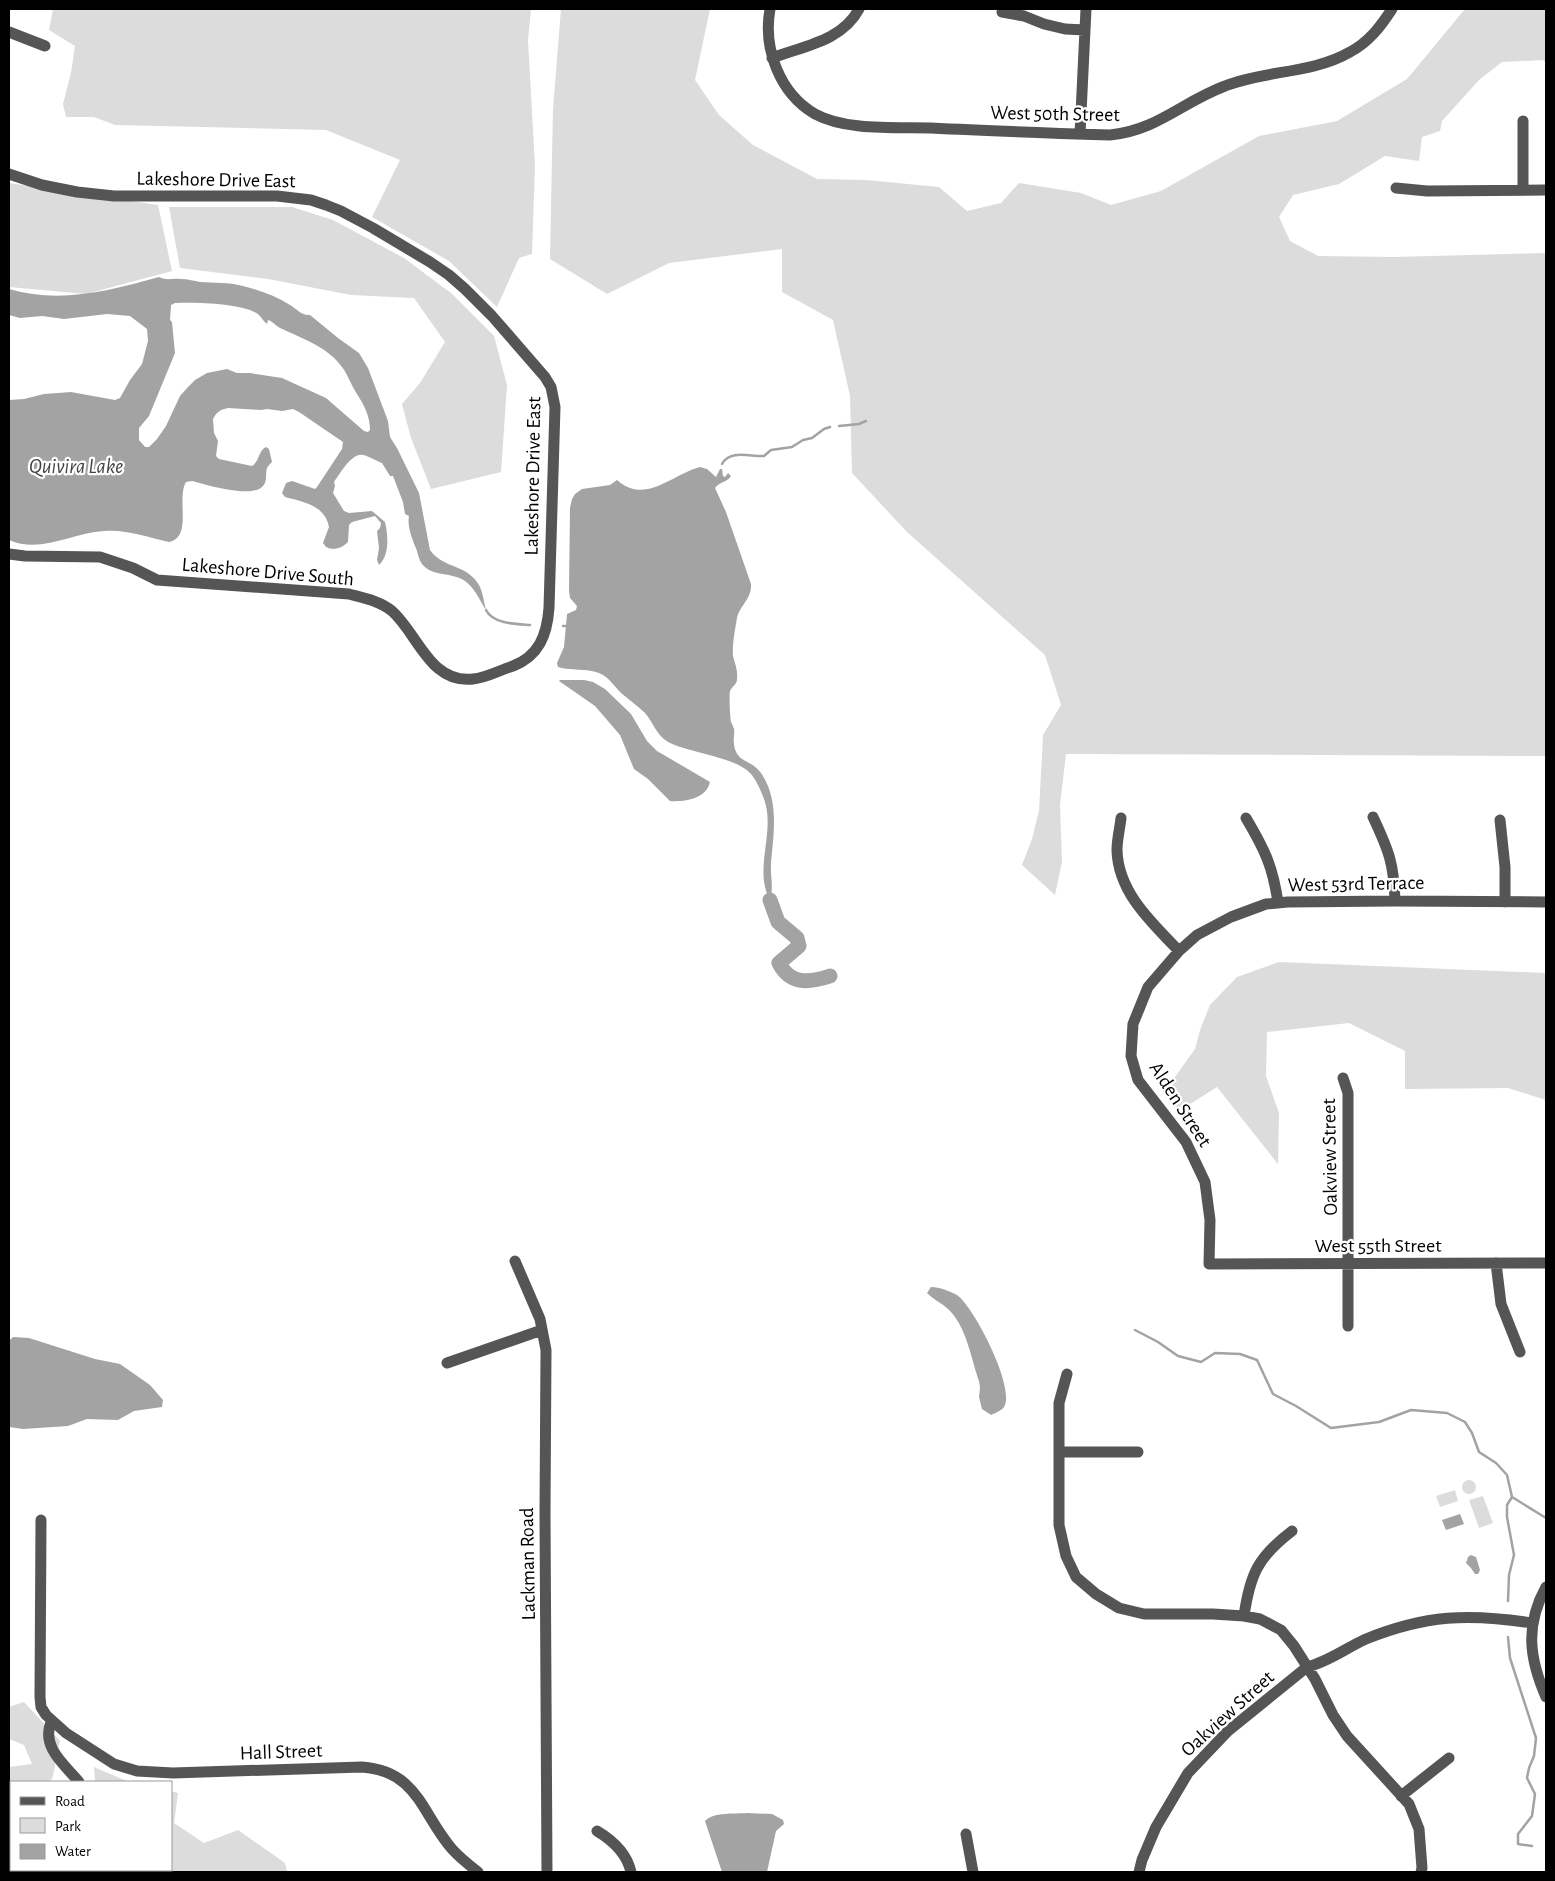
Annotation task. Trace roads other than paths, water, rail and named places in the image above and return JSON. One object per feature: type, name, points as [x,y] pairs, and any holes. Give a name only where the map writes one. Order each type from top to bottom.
[{"type":"street","name":"West 50th Street","points":[[770,9],[768,41],[780,78],[798,99],[815,113],[840,123],[1110,136],[1139,130],[1152,125],[1200,97],[1228,84],[1329,62],[1351,52],[1365,42],[1376,31],[1392,9]]},
{"type":"street","points":[[772,58],[824,41],[842,31],[854,18],[859,9]]},
{"type":"street","points":[[1080,134],[1086,9]]},
{"type":"street","points":[[1002,12],[1024,16],[1044,24],[1085,30]]},
{"type":"street","points":[[9,32],[45,46]]},
{"type":"street","points":[[1523,121],[1523,190]]},
{"type":"street","name":"Lakeshore Drive East","points":[[9,174],[42,185],[77,192],[114,196],[277,196],[311,200],[341,210],[430,262],[465,288],[545,377],[551,387],[554,407],[549,608],[546,633],[536,650],[528,657],[518,664],[494,672]]},
{"type":"street","points":[[1396,188],[1427,191],[1546,190]]},
{"type":"street","name":"Lakeshore Drive South","points":[[9,554],[100,557],[121,563],[157,580],[350,594],[366,598],[390,610],[402,621],[435,667],[447,676],[458,679],[473,679],[494,672]]},
{"type":"street","points":[[1373,817],[1391,859],[1395,901]]},
{"type":"street","points":[[1120,818],[1117,850],[1122,878],[1134,902],[1179,951]]},
{"type":"street","points":[[1246,818],[1271,865],[1278,903]]},
{"type":"street","points":[[1500,820],[1505,867],[1505,902]]},
{"type":"street","name":"West 53rd Terrace","points":[[1179,951],[1197,935],[1231,917],[1266,904],[1395,901],[1546,902]]},
{"type":"street","name":"Alden Street","points":[[1179,951],[1148,987],[1133,1024],[1131,1056],[1138,1080],[1186,1142],[1205,1182],[1210,1220],[1209,1264]]},
{"type":"street","name":"Oakview Street","points":[[1343,1078],[1348,1093],[1348,1326]]},
{"type":"street","name":"Lackman Road","points":[[515,1261],[540,1320],[546,1350],[544,1513],[547,1872]]},
{"type":"street","name":"West 55th Street","points":[[1209,1264],[1546,1262]]},
{"type":"street","points":[[1496,1263],[1501,1304],[1520,1352]]},
{"type":"street","points":[[447,1364],[542,1330]]},
{"type":"street","points":[[1067,1374],[1059,1403],[1059,1525],[1066,1556],[1076,1576],[1096,1594],[1119,1608],[1144,1614],[1244,1616],[1260,1619],[1280,1630],[1294,1646],[1347,1736],[1409,1804],[1419,1829],[1421,1872]]},
{"type":"street","points":[[1059,1452],[1138,1452]]},
{"type":"street","name":"Hall Street","points":[[41,1520],[40,1697],[42,1707],[51,1722],[98,1756],[114,1764],[137,1771],[173,1773],[362,1766],[389,1771],[397,1775],[411,1788],[452,1848],[478,1872]]},
{"type":"street","points":[[1244,1616],[1247,1590],[1253,1574],[1263,1557],[1274,1544],[1292,1531]]},
{"type":"street","points":[[1546,1587],[1532,1623],[1531,1649],[1536,1674],[1546,1697]]},
{"type":"street","name":"Oakview Street","points":[[1139,1872],[1156,1826],[1188,1773],[1228,1731],[1307,1667],[1383,1632],[1423,1620],[1480,1616],[1532,1623]]},
{"type":"street","name":"Hall Street","points":[[51,1722],[48,1734],[52,1750],[78,1781]]},
{"type":"street","points":[[1401,1796],[1449,1758]]},
{"type":"street","points":[[597,1830],[619,1849],[630,1872]]},
{"type":"street","points":[[966,1834],[973,1872]]},
{"type":"water","name":"Quivira Lake","points":[[159,277],[232,284],[255,289],[279,299],[302,313],[310,315],[359,353],[368,368],[388,421],[390,437],[419,493],[430,550],[442,561],[463,570],[475,579],[480,587],[486,610],[465,581],[455,576],[431,571],[422,564],[410,532],[409,516],[405,514],[403,502],[393,476],[390,476],[382,463],[368,456],[359,455],[350,461],[334,482],[333,493],[344,511],[349,513],[372,511],[385,522],[387,550],[383,561],[379,565],[377,560],[379,548],[377,531],[381,523],[375,516],[352,522],[349,525],[348,542],[343,546],[335,549],[326,547],[323,543],[329,527],[323,514],[312,506],[285,497],[282,493],[286,483],[292,481],[315,489],[342,449],[343,442],[293,409],[282,411],[228,408],[216,414],[213,419],[214,433],[218,441],[216,456],[219,459],[252,466],[266,447],[269,449],[272,462],[267,468],[264,485],[256,490],[239,491],[192,481],[186,482],[183,489],[182,525],[176,539],[169,542],[120,531],[104,531],[44,544],[21,544],[9,540],[9,400],[71,392],[115,400],[120,398],[142,364],[148,341],[147,329],[130,316],[107,314],[64,319],[42,316],[20,318],[9,315],[9,289],[46,295],[84,294]],"holes":[[[175,303],[206,303],[243,308],[259,315],[267,324],[268,320],[322,349],[336,360],[344,370],[366,411],[370,430],[368,432],[364,431],[326,398],[282,378],[237,373],[227,369],[207,373],[195,380],[180,396],[166,426],[157,439],[149,447],[145,447],[139,440],[139,428],[149,416],[175,353],[172,322],[170,320],[171,305]]]},
{"type":"water","points":[[700,467],[707,469],[716,477],[720,469],[722,469],[723,476],[725,477],[728,473],[731,476],[715,488],[726,512],[751,584],[750,594],[739,613],[735,627],[733,656],[737,670],[737,679],[730,691],[730,711],[735,750],[741,758],[753,765],[761,773],[771,794],[774,828],[770,900],[765,888],[764,876],[768,824],[767,812],[760,789],[750,773],[734,763],[668,742],[658,732],[645,713],[621,693],[606,677],[594,671],[558,667],[557,663],[564,647],[567,614],[576,610],[577,606],[570,598],[569,591],[570,508],[575,494],[582,489],[610,485],[617,480],[627,487],[638,490],[648,489]]},
{"type":"water","points":[[560,680],[584,680],[593,682],[605,689],[631,714],[647,741],[657,751],[710,782],[708,788],[700,796],[682,801],[670,801],[648,779],[634,769],[620,735],[595,706]]},
{"type":"water","points":[[931,1287],[941,1288],[957,1295],[964,1302],[983,1331],[999,1366],[1004,1383],[1006,1397],[1004,1407],[998,1412],[991,1415],[982,1409],[979,1397],[979,1381],[965,1336],[951,1312],[927,1293]]},
{"type":"water","points":[[13,1337],[29,1338],[95,1359],[120,1364],[150,1385],[163,1400],[162,1407],[134,1411],[118,1420],[87,1419],[68,1426],[23,1429],[9,1427],[9,1341]]},
{"type":"water","points":[[1460,1514],[1464,1524],[1446,1530],[1442,1520]]},
{"type":"water","points":[[1471,1555],[1476,1557],[1480,1570],[1478,1574],[1475,1574],[1466,1563]]},
{"type":"water","points":[[747,1813],[772,1814],[783,1820],[784,1824],[776,1831],[767,1872],[722,1872],[705,1821],[713,1816]]},
{"type":"waterway","points":[[839,426],[859,424],[866,421]]},
{"type":"waterway","points":[[722,464],[726,459],[735,455],[764,456],[771,450],[792,447],[830,427]]},
{"type":"waterway","points":[[486,610],[489,615],[499,621],[530,625]]},
{"type":"waterway","points":[[770,900],[778,922],[797,938],[799,946],[779,963],[783,970],[794,979],[808,981],[830,976]]},
{"type":"waterway","points":[[1135,1330],[1158,1342],[1178,1356],[1201,1362],[1215,1353],[1240,1354],[1257,1360],[1273,1394],[1331,1428],[1379,1422],[1411,1410],[1447,1413],[1465,1422],[1472,1433],[1479,1452],[1496,1463],[1507,1475],[1512,1497],[1546,1518]]},
{"type":"waterway","points":[[1508,1601],[1509,1575],[1514,1555],[1507,1517],[1507,1505],[1512,1497]]},
{"type":"waterway","points":[[1508,1637],[1510,1658],[1536,1738],[1534,1756],[1527,1778],[1535,1794],[1532,1816],[1518,1834],[1518,1844],[1532,1846]]}]
